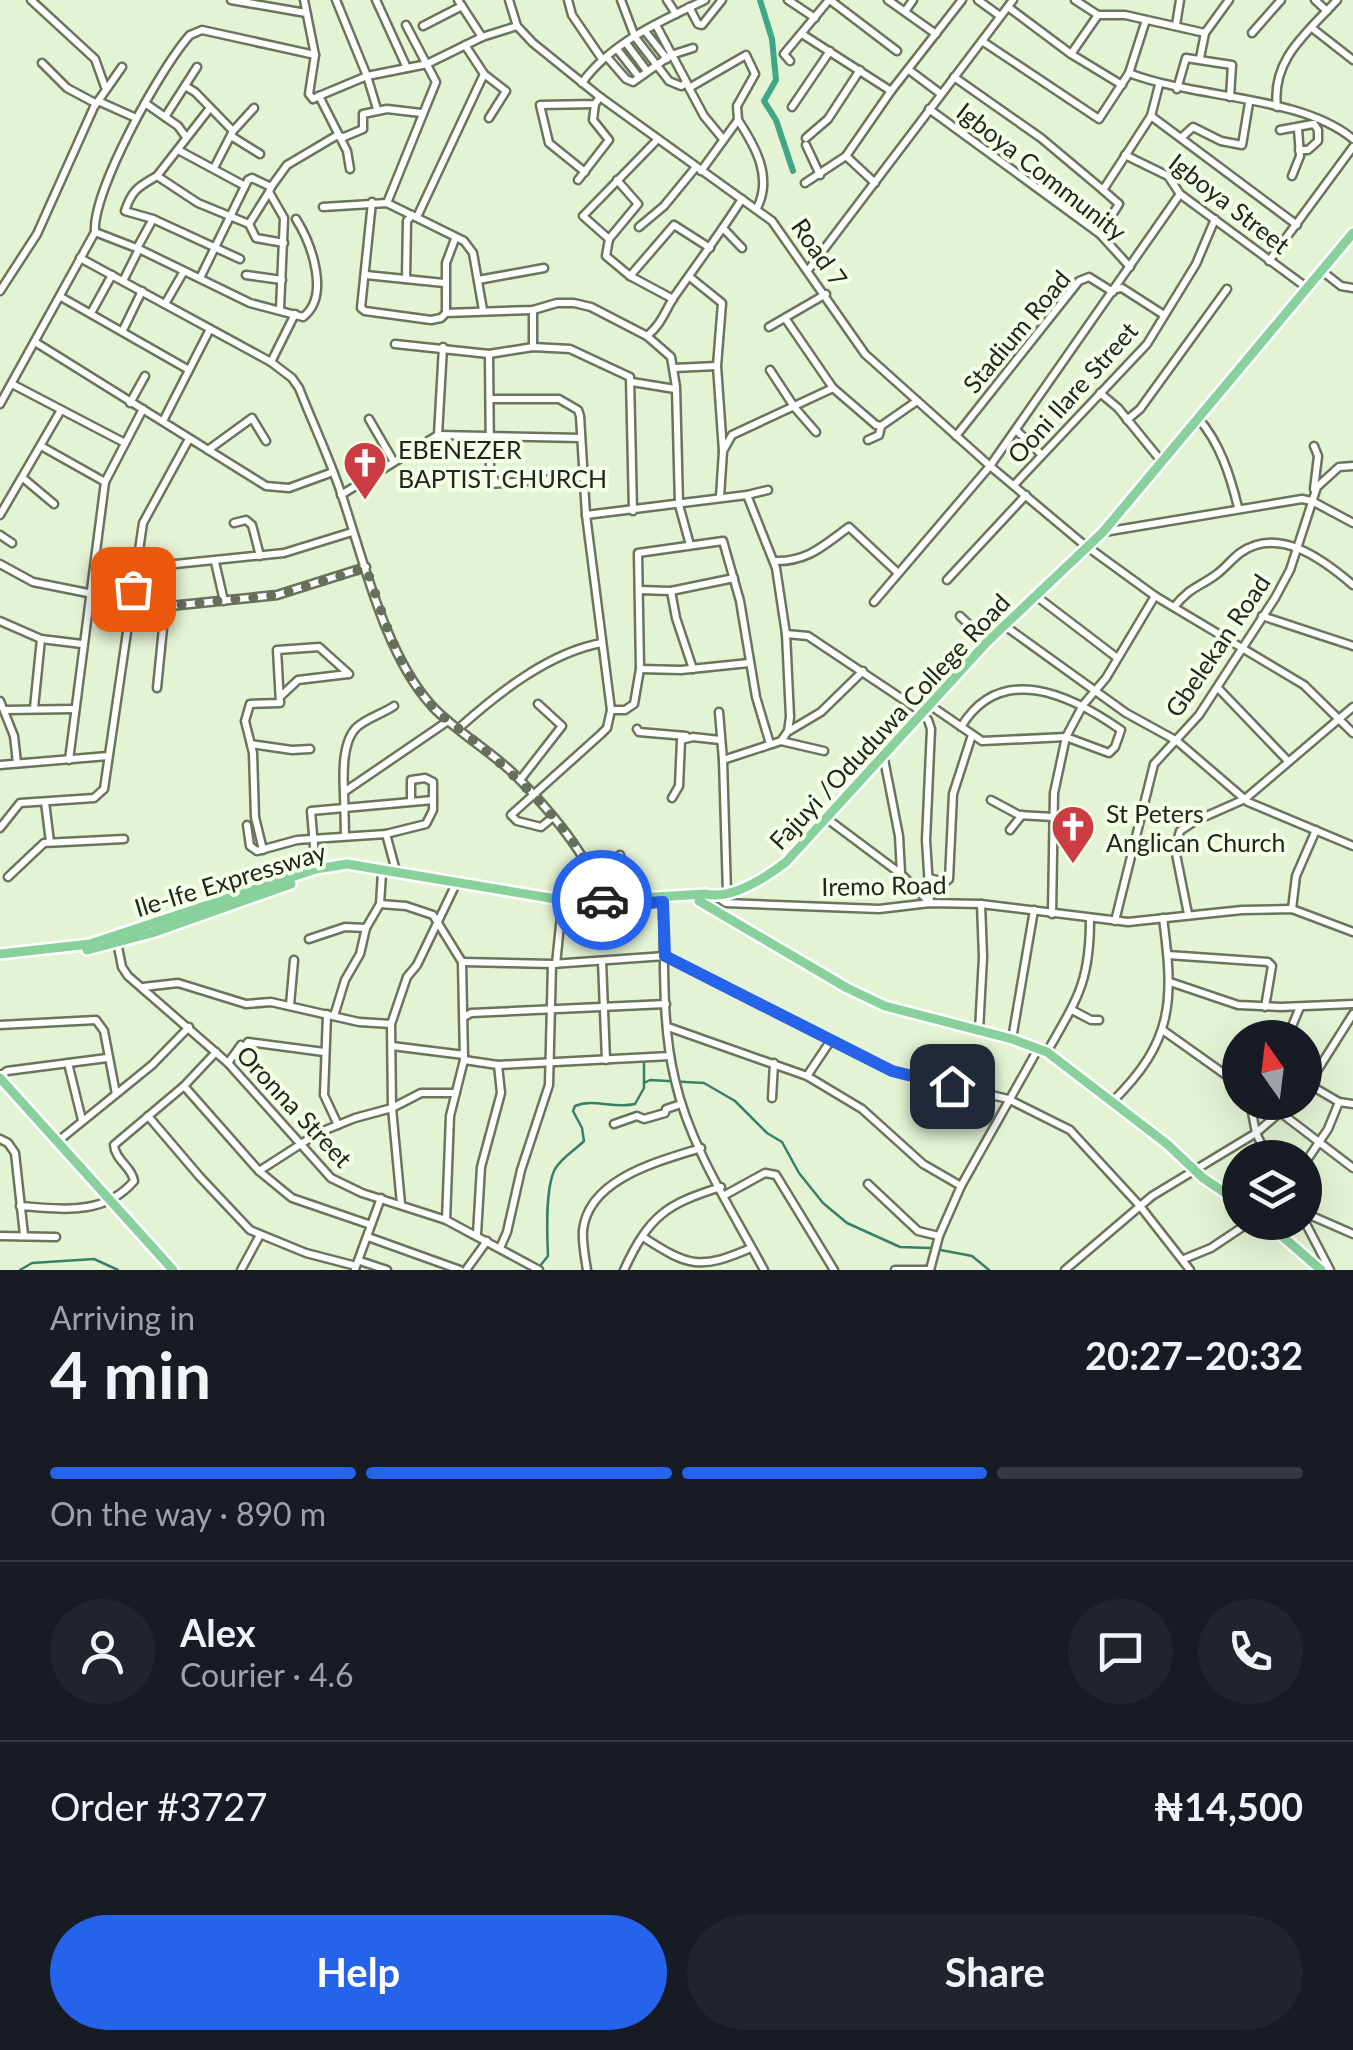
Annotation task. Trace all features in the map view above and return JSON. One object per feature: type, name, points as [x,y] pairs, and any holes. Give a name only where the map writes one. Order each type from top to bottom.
[{"type":"main road","name":"Fajuyi /Oduduwa College Road","points":[[721,897],[786,862],[988,642],[1102,532],[1353,233]]},
{"type":"main road","name":"Ile-Ife Expressway","points":[[0,956],[90,944],[316,869],[347,864],[603,904],[635,898],[702,897]]},
{"type":"main road","name":"Ile-Ife Expressway","points":[[0,956],[60,954],[117,942],[316,876],[348,870],[562,906],[702,897]]},
{"type":"main road","points":[[702,897],[721,897],[716,912]]},
{"type":"main road","points":[[702,897],[716,912],[885,1006],[1042,1050],[1168,1144],[1222,1191]]},
{"type":"main road","points":[[0,1077],[173,1270]]},
{"type":"main road","points":[[1284,1240],[1313,1268]]},
{"type":"street","points":[[32,0],[94,59],[106,88]]},
{"type":"street","points":[[231,0],[306,12]]},
{"type":"street","points":[[304,0],[314,55],[308,94],[313,99],[367,76],[428,64],[465,44],[518,26]]},
{"type":"street","points":[[336,0],[376,109]]},
{"type":"street","points":[[376,0],[408,68]]},
{"type":"street","name":"Road 7","points":[[509,0],[518,26],[597,100],[772,220],[865,354],[990,466],[1086,546],[1155,596],[1304,686],[1353,733]]},
{"type":"street","points":[[568,0],[572,16],[629,82],[669,57],[693,48]]},
{"type":"street","points":[[621,0],[636,37],[668,81],[688,86],[747,54],[755,74],[737,106],[738,120],[764,173],[765,184],[757,208]]},
{"type":"street","points":[[667,0],[676,14]]},
{"type":"street","points":[[582,82],[618,48],[704,0]]},
{"type":"street","points":[[689,7],[702,25],[722,0]]},
{"type":"street","points":[[788,0],[815,18]]},
{"type":"street","points":[[790,62],[784,54],[829,0],[897,51]]},
{"type":"street","points":[[888,0],[936,34]]},
{"type":"street","points":[[906,10],[914,0]]},
{"type":"street","points":[[804,183],[846,156],[962,0]]},
{"type":"street","points":[[978,0],[1000,16]]},
{"type":"street","points":[[1075,0],[1098,15],[1176,25],[1205,33]]},
{"type":"street","points":[[1176,25],[1180,0]]},
{"type":"street","points":[[1200,58],[1205,33],[1230,0]]},
{"type":"street","points":[[1252,34],[1280,0]]},
{"type":"street","points":[[1314,0],[1327,11]]},
{"type":"street","points":[[1277,107],[1275,94],[1282,62],[1337,0]]},
{"type":"street","points":[[424,26],[460,3],[482,37]]},
{"type":"street","points":[[809,269],[1011,3],[1071,54],[1122,85]]},
{"type":"street","points":[[1071,54],[1098,15]]},
{"type":"street","points":[[982,41],[1100,119],[1130,74],[1146,20]]},
{"type":"street","points":[[387,203],[436,82],[406,25]]},
{"type":"street","points":[[656,26],[671,49],[669,57]]},
{"type":"street","points":[[1312,28],[1353,60]]},
{"type":"street","points":[[0,404],[95,232],[94,220],[102,196],[136,118],[180,46],[197,31],[314,55]]},
{"type":"street","points":[[645,31],[669,57],[704,116],[723,139]]},
{"type":"street","points":[[802,34],[891,91]]},
{"type":"street","points":[[626,43],[647,71]]},
{"type":"street","points":[[465,44],[484,74],[505,90],[489,118]]},
{"type":"street","points":[[618,48],[639,77]]},
{"type":"street","points":[[792,107],[830,51]]},
{"type":"street","points":[[1177,89],[1186,58],[1200,58],[1232,65],[1230,97]]},
{"type":"street","points":[[42,63],[84,100],[136,118]]},
{"type":"street","points":[[0,291],[37,234],[97,102],[122,67]]},
{"type":"street","points":[[164,117],[196,68]]},
{"type":"street","points":[[820,174],[806,142],[828,119],[860,70]]},
{"type":"street","points":[[909,70],[941,94]]},
{"type":"street","points":[[406,278],[407,221],[414,216],[484,74]]},
{"type":"street","points":[[1130,74],[1159,85],[1277,107],[1339,128],[1353,139]]},
{"type":"street","points":[[954,77],[1042,138],[1119,204],[1100,234]]},
{"type":"street","points":[[1103,190],[1151,116],[1159,85]]},
{"type":"street","points":[[185,86],[232,134],[260,154]]},
{"type":"street","points":[[319,96],[346,151],[350,169]]},
{"type":"street","points":[[578,180],[585,172],[609,140],[594,120],[597,100],[540,104],[549,143],[585,172]]},
{"type":"street","points":[[144,103],[186,136]]},
{"type":"street","points":[[1182,137],[1192,128],[1221,141],[1242,144],[1249,103]]},
{"type":"street","points":[[210,108],[157,176],[141,182],[125,210],[240,259]]},
{"type":"street","points":[[214,168],[232,134],[254,108]]},
{"type":"street","points":[[249,224],[287,165],[336,136],[362,129],[363,114],[376,109],[421,113]]},
{"type":"street","name":"Igboya Community","points":[[929,109],[1100,234],[1130,266]]},
{"type":"street","points":[[1151,116],[1297,225]]},
{"type":"street","points":[[639,227],[699,169],[738,120]]},
{"type":"street","points":[[1280,130],[1298,129],[1315,122]]},
{"type":"street","points":[[1300,150],[1308,150],[1318,141],[1315,122]]},
{"type":"street","points":[[1292,176],[1300,150],[1298,129]]},
{"type":"street","points":[[608,239],[583,218],[658,139]]},
{"type":"street","points":[[1269,261],[1353,147]]},
{"type":"street","points":[[180,151],[245,186]]},
{"type":"street","name":"Igboya Street","points":[[1125,155],[1168,176],[1180,194],[1306,287]]},
{"type":"street","points":[[846,156],[875,182]]},
{"type":"street","points":[[157,176],[198,203],[249,224],[256,238],[284,243]]},
{"type":"street","points":[[200,278],[252,178],[270,190],[284,218],[280,309]]},
{"type":"street","points":[[617,180],[638,204],[608,239],[606,256],[630,276],[673,299]]},
{"type":"street","points":[[874,602],[990,466],[1180,194]]},
{"type":"street","points":[[647,336],[665,316],[742,199]]},
{"type":"street","points":[[372,202],[361,308],[367,312],[430,320],[446,313],[533,310],[556,303],[591,307],[647,336],[670,357],[674,368],[679,504],[690,545]]},
{"type":"street","points":[[323,207],[387,203],[464,241],[473,253],[483,310]]},
{"type":"street","points":[[95,232],[138,248],[250,304],[304,318],[308,315],[316,273],[308,239],[296,218]]},
{"type":"street","points":[[124,280],[153,219]]},
{"type":"street","name":"Ooni Ilare Street","points":[[1014,485],[1147,344],[1196,264],[1215,220]]},
{"type":"street","points":[[630,276],[674,226],[710,248]]},
{"type":"street","points":[[723,228],[742,248]]},
{"type":"street","points":[[446,313],[446,263],[454,239]]},
{"type":"street","points":[[80,258],[271,362],[292,378],[342,494],[352,532],[402,666],[448,721],[520,780],[585,858],[603,904]]},
{"type":"street","points":[[478,280],[544,268]]},
{"type":"street","points":[[1321,270],[1341,286],[1353,288]]},
{"type":"street","points":[[165,304],[184,271]]},
{"type":"street","points":[[91,313],[112,275]]},
{"type":"street","points":[[246,275],[282,280]]},
{"type":"street","points":[[366,275],[444,283]]},
{"type":"street","name":"Stadium Road","points":[[956,436],[1079,280],[1089,277],[1114,291]]},
{"type":"street","points":[[690,278],[722,302],[716,366],[723,451],[720,497]]},
{"type":"street","points":[[1114,291],[1122,288],[1164,314]]},
{"type":"street","points":[[1127,420],[1140,409],[1227,288]]},
{"type":"street","points":[[123,330],[142,291]]},
{"type":"street","points":[[770,327],[826,294]]},
{"type":"street","points":[[60,296],[189,370]]},
{"type":"street","points":[[533,310],[533,346]]},
{"type":"street","points":[[271,362],[295,314]]},
{"type":"street","points":[[785,318],[833,388],[876,426],[881,426]]},
{"type":"street","points":[[163,422],[210,329]]},
{"type":"street","points":[[35,342],[270,487],[296,486],[333,472]]},
{"type":"street","points":[[395,344],[488,354],[533,346],[577,350],[630,377],[633,511]]},
{"type":"street","points":[[438,435],[443,348]]},
{"type":"street","points":[[488,354],[492,483],[583,476]]},
{"type":"street","points":[[674,368],[716,366]]},
{"type":"street","points":[[770,370],[816,432]]},
{"type":"street","points":[[130,402],[146,376]]},
{"type":"street","points":[[632,382],[675,389]]},
{"type":"street","points":[[12,384],[124,442]]},
{"type":"street","points":[[723,451],[727,441],[740,430],[833,388]]},
{"type":"street","points":[[1100,393],[1162,462]]},
{"type":"street","points":[[491,398],[559,399],[578,410],[586,515],[610,710],[601,734],[512,812],[513,819],[540,826],[552,818]]},
{"type":"street","points":[[868,440],[879,435],[881,426],[917,400]]},
{"type":"street","points":[[69,760],[105,482],[143,409]]},
{"type":"street","points":[[1,512],[61,410]]},
{"type":"street","points":[[208,450],[252,418],[266,441]]},
{"type":"street","points":[[1198,418],[1222,455],[1238,507]]},
{"type":"street","points":[[369,419],[394,462]]},
{"type":"street","points":[[1016,430],[1042,455]]},
{"type":"street","points":[[342,494],[438,435],[581,438]]},
{"type":"street","points":[[0,828],[20,804],[98,796],[104,789],[143,523],[189,439]]},
{"type":"street","points":[[41,446],[105,482]]},
{"type":"street","name":"Gbelekan Road","points":[[1115,921],[1154,764],[1218,688],[1284,582],[1299,548],[1312,501],[1318,456],[1314,446]]},
{"type":"street","points":[[1312,501],[1317,487],[1339,466],[1353,466]]},
{"type":"street","points":[[23,478],[54,504]]},
{"type":"street","points":[[586,515],[768,490]]},
{"type":"street","points":[[747,495],[774,561],[786,634],[788,731]]},
{"type":"street","points":[[947,580],[1026,495]]},
{"type":"street","points":[[1102,532],[1287,500],[1312,501],[1353,523]]},
{"type":"street","points":[[234,523],[246,520],[252,525],[260,556]]},
{"type":"street","points":[[774,561],[819,552],[849,528],[898,573]]},
{"type":"street","points":[[136,568],[294,551],[352,532]]},
{"type":"street","points":[[0,534],[12,542]]},
{"type":"street","points":[[610,710],[626,710],[634,704],[640,669],[638,553],[725,542],[770,744]]},
{"type":"street","points":[[1174,607],[1189,589],[1216,575],[1247,550],[1268,544],[1299,548],[1322,559],[1353,585]]},
{"type":"street","points":[[214,562],[224,601]]},
{"type":"street","points":[[0,564],[33,582],[88,593]]},
{"type":"street","points":[[131,610],[277,595],[366,568]]},
{"type":"street","points":[[639,590],[670,590],[734,578]]},
{"type":"street","points":[[670,590],[693,669]]},
{"type":"street","points":[[1036,595],[1116,657]]},
{"type":"street","points":[[1052,914],[1054,792],[1066,737],[1083,704],[1106,678],[1155,596]]},
{"type":"street","points":[[157,688],[166,608]]},
{"type":"street","points":[[960,616],[988,642]]},
{"type":"street","points":[[1262,616],[1353,646]]},
{"type":"street","points":[[0,622],[41,639],[82,644]]},
{"type":"street","points":[[1005,626],[1126,713],[1176,741],[1245,799],[1353,846]]},
{"type":"street","points":[[786,634],[808,636],[924,710],[972,735],[994,742],[1066,737],[1107,753],[1115,747],[1121,730],[1083,704],[1036,689],[1002,690],[973,707],[961,727]]},
{"type":"street","points":[[34,708],[41,639]]},
{"type":"street","points":[[460,728],[506,691],[562,655],[576,648],[602,644]]},
{"type":"street","points":[[263,850],[254,813],[251,744],[245,721],[250,704],[278,705],[281,696],[277,650],[320,647],[349,674],[298,680],[281,696]]},
{"type":"street","points":[[640,669],[750,663]]},
{"type":"street","points":[[781,741],[788,731],[822,712],[863,671]]},
{"type":"street","points":[[1218,688],[1288,761]]},
{"type":"street","points":[[0,701],[15,743],[16,764]]},
{"type":"street","points":[[520,780],[562,726],[538,704]]},
{"type":"street","points":[[345,836],[343,777],[350,735],[365,721],[394,706]]},
{"type":"street","points":[[1188,914],[1176,865],[1176,838],[1196,821],[1245,799],[1353,707]]},
{"type":"street","points":[[5,710],[74,709]]},
{"type":"street","points":[[924,710],[931,728],[926,840],[930,903]]},
{"type":"street","points":[[719,712],[723,760],[721,897]]},
{"type":"street","points":[[344,792],[448,721]]},
{"type":"street","points":[[637,728],[639,732],[692,737]]},
{"type":"street","points":[[674,733],[680,748]]},
{"type":"street","points":[[928,878],[945,882],[948,879],[952,794],[972,735]]},
{"type":"street","points":[[672,798],[679,786],[682,737],[720,740]]},
{"type":"street","points":[[723,760],[781,741],[824,751]]},
{"type":"street","points":[[251,744],[310,749]]},
{"type":"street","points":[[883,754],[899,836],[901,874]]},
{"type":"street","points":[[0,765],[108,756]]},
{"type":"street","points":[[247,825],[254,851],[313,838],[386,834],[426,824],[433,800],[432,782],[425,778],[411,780],[411,800]]},
{"type":"street","points":[[316,869],[311,811],[433,800]]},
{"type":"street","points":[[991,800],[1022,815],[1053,816]]},
{"type":"street","points":[[45,802],[50,842]]},
{"type":"street","points":[[1010,830],[1022,815]]},
{"type":"street","points":[[825,817],[901,874],[930,903]]},
{"type":"street","points":[[1292,908],[1296,876],[1316,830]]},
{"type":"street","points":[[386,834],[396,871]]},
{"type":"street","points":[[8,877],[39,845],[124,839]]},
{"type":"street","points":[[620,855],[635,898]]},
{"type":"street","points":[[338,1125],[324,1095],[324,1052],[331,1015],[360,954],[366,928],[380,904],[382,873]]},
{"type":"street","points":[[401,1204],[392,1108],[392,1024],[407,977],[417,965],[454,888]]},
{"type":"street","name":"Iremo Road","points":[[721,897],[879,910],[930,903],[982,904],[1115,921],[1292,908],[1353,932]]},
{"type":"street","points":[[663,902],[666,1004],[676,1087],[701,1148],[764,1270]]},
{"type":"street","points":[[380,904],[426,910],[439,923],[462,962],[464,1058],[450,1116],[446,1220]]},
{"type":"street","points":[[979,1032],[982,904]]},
{"type":"street","points":[[500,1248],[549,1084],[550,1009],[562,906]]},
{"type":"street","points":[[1012,1039],[1034,910]]},
{"type":"street","points":[[1112,1102],[1144,1067],[1163,1031],[1170,982],[1163,918]]},
{"type":"street","points":[[895,1270],[930,1270],[938,1239],[962,1186],[1008,1099],[1070,1010],[1088,971],[1090,919]]},
{"type":"street","points":[[309,940],[345,928],[366,928]]},
{"type":"street","name":"Oronna Street","points":[[117,942],[122,966],[228,1063],[331,1178],[344,1186],[446,1220],[539,1270]]},
{"type":"street","points":[[1168,955],[1268,962],[1272,966],[1266,1007]]},
{"type":"street","points":[[462,962],[554,964],[665,956],[906,1076],[1008,1099],[1070,1130],[1140,1206],[1190,1270]]},
{"type":"street","points":[[290,1005],[294,960]]},
{"type":"street","points":[[602,961],[606,1060]]},
{"type":"street","points":[[1170,982],[1222,1001],[1266,1007],[1353,1004]]},
{"type":"street","points":[[142,988],[178,984],[246,1004],[290,1005],[392,1024]]},
{"type":"street","points":[[462,1017],[471,1012],[666,1004]]},
{"type":"street","points":[[1295,1020],[1300,1007]]},
{"type":"street","points":[[1070,1010],[1100,1020]]},
{"type":"street","points":[[1322,1065],[1353,1014]]},
{"type":"street","points":[[0,1025],[96,1020],[104,1032],[116,1094]]},
{"type":"street","points":[[58,1142],[152,1065],[189,1027]]},
{"type":"street","points":[[668,1027],[807,1076],[862,1109],[923,1164],[962,1186]]},
{"type":"street","points":[[1163,1031],[1222,1072]]},
{"type":"street","points":[[807,1076],[831,1040]]},
{"type":"street","points":[[228,1063],[248,1042],[324,1052]]},
{"type":"street","points":[[392,1046],[498,1065],[670,1056]]},
{"type":"street","points":[[20,1206],[64,1209],[110,1202],[134,1181],[114,1152],[114,1145],[184,1086],[216,1052]]},
{"type":"street","points":[[0,1077],[7,1070],[107,1058]]},
{"type":"street","points":[[68,1063],[82,1120]]},
{"type":"street","points":[[772,1098],[774,1063]]},
{"type":"street","points":[[476,1234],[481,1168],[501,1093],[498,1065]]},
{"type":"street","points":[[184,1086],[259,1171],[292,1198],[372,1226]]},
{"type":"street","points":[[259,1171],[338,1125],[392,1108],[421,1092],[456,1092]]},
{"type":"street","points":[[1322,1094],[1353,1104]]},
{"type":"street","points":[[1320,1140],[1339,1102]]},
{"type":"street","points":[[614,1124],[665,1113],[681,1104]]},
{"type":"street","points":[[148,1116],[239,1219],[260,1235],[306,1253],[387,1270]]},
{"type":"street","points":[[1253,1120],[1259,1140]]},
{"type":"street","points":[[1066,1270],[1140,1206],[1271,1120]]},
{"type":"street","points":[[1291,1120],[1314,1140]]},
{"type":"street","points":[[0,1139],[16,1154],[24,1235]]},
{"type":"street","points":[[1322,1146],[1353,1168]]},
{"type":"street","points":[[586,1270],[583,1232],[593,1204],[642,1167],[701,1148]]},
{"type":"street","points":[[624,1270],[643,1237],[670,1205],[723,1192],[765,1174],[776,1175],[834,1270]]},
{"type":"street","points":[[868,1184],[918,1231],[938,1239]]},
{"type":"street","points":[[357,1266],[380,1198]]},
{"type":"street","points":[[1322,1220],[1353,1234]]},
{"type":"street","points":[[241,1270],[260,1235]]},
{"type":"street","points":[[0,1236],[56,1238]]},
{"type":"street","points":[[368,1237],[463,1270],[487,1241]]},
{"type":"street","points":[[643,1237],[684,1262],[705,1263],[752,1248]]},
{"type":"street","points":[[1184,1259],[1223,1240]]},
{"type":"street","points":[[1314,1240],[1330,1270]]},
{"type":"waterway","points":[[760,0],[772,39],[776,80],[764,101],[776,120],[793,171]]},
{"type":"waterway","points":[[542,1270],[540,1266],[548,1256],[547,1211],[552,1177],[561,1161],[584,1141],[573,1111],[575,1106],[635,1104],[644,1088],[644,1062]]},
{"type":"waterway","points":[[644,1083],[704,1083],[735,1101],[767,1133],[782,1142],[799,1173],[823,1203],[847,1223],[900,1247],[972,1256],[989,1270]]},
{"type":"waterway","points":[[20,1270],[32,1263],[94,1259],[118,1270]]},
{"type":"way so far","points":[[133,589],[131,610],[166,608],[277,595],[366,568],[402,666],[415,685],[440,714],[520,780],[585,858],[602,900]]},
{"type":"place","name":"EBENEZER BAPTIST CHURCH","points":[[365,501]]},
{"type":"place","name":"St Peters Anglican Church","points":[[1073,865]]},
{"type":"route","points":[[602,900],[603,906],[663,902],[665,956],[892,1071],[952,1086]]}]
